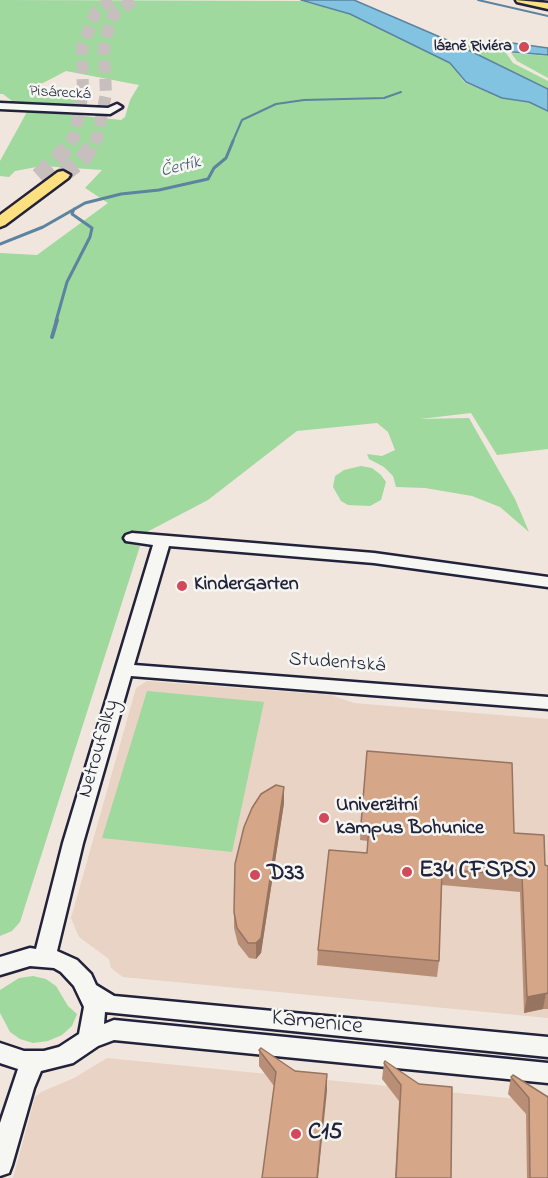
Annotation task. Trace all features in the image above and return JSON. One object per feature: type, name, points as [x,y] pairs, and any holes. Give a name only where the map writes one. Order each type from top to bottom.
[{"type":"highway","points":[[521,0],[543,3]]},
{"type":"highway","points":[[0,222],[63,174]]},
{"type":"highway","points":[[0,206],[38,176]]},
{"type":"street","name":"Pisárecká","points":[[0,106],[110,111],[117,107]]},
{"type":"street","points":[[132,538],[374,558],[548,582]]},
{"type":"street","name":"Netroufalky","points":[[44,957],[73,843],[162,542]]},
{"type":"street","name":"Studentská","points":[[123,670],[548,703]]},
{"type":"street","points":[[0,966],[30,957],[44,957]]},
{"type":"street","name":"Kamenice","points":[[44,957],[69,966],[83,980],[90,992],[103,1002],[114,1005],[548,1047]]},
{"type":"street","points":[[90,992],[95,1007],[90,1039]]},
{"type":"street","name":"Kamenice","points":[[0,1055],[33,1062],[64,1056],[90,1039],[114,1030],[548,1073]]},
{"type":"street","points":[[0,1165],[22,1088],[33,1062]]},
{"type":"shaded area","name":"Univerzitní kampus Bohunice","points":[[147,681],[331,695],[354,703],[548,719],[548,1018],[123,977],[111,968],[109,959],[79,937],[71,918],[136,688]]},
{"type":"shaded area","points":[[107,1058],[548,1102],[548,1178],[13,1178],[35,1097],[41,1092],[74,1078]]},
{"type":"green space","points":[[0,0],[301,1],[350,14],[450,63],[465,83],[502,98],[529,102],[548,111],[548,449],[497,455],[471,413],[420,419],[469,418],[515,499],[529,532],[500,507],[472,496],[425,488],[396,487],[393,476],[384,467],[369,459],[367,454],[382,456],[395,450],[388,432],[377,423],[297,431],[208,500],[145,533],[133,533],[129,544],[140,546],[20,922],[12,931],[0,936],[0,253],[37,255],[108,203],[85,188],[102,170],[42,166],[15,171],[9,177],[0,176],[0,161],[28,110],[121,120],[125,117],[130,100],[139,85],[66,71],[43,83],[30,86],[62,97],[86,100],[79,109],[17,105],[0,94]]},
{"type":"green space","points":[[475,38],[498,48],[488,51],[492,53],[504,50],[513,63],[548,81],[548,89],[454,43]]},
{"type":"green space","points":[[511,53],[548,56],[548,78],[517,61]]},
{"type":"green space","points":[[361,466],[372,468],[386,482],[381,500],[370,506],[348,505],[341,501],[333,487],[335,476],[344,470]]},
{"type":"green space","points":[[147,691],[264,702],[232,852],[102,838]]},
{"type":"green space","points":[[33,976],[46,979],[56,986],[68,1006],[77,1014],[72,1026],[62,1035],[48,1041],[33,1043],[20,1039],[10,1032],[0,1013],[0,990],[19,978]]},
{"type":"water","points":[[301,0],[354,0],[454,43],[548,89],[548,111],[529,102],[502,98],[466,82],[450,63],[350,14]]},
{"type":"water","name":"lázně Riviéra","points":[[491,40],[548,48],[548,55],[513,52]]},
{"type":"building","name":"E34 (FSPS)","points":[[367,751],[512,763],[514,833],[544,835],[545,865],[548,866],[548,993],[527,997],[522,876],[442,869],[439,961],[318,950],[329,850],[367,853],[369,825],[361,824]]},
{"type":"building","name":"D33","points":[[276,785],[284,787],[261,938],[256,943],[248,943],[237,928],[234,912],[235,864],[244,827],[252,808],[261,794]]},
{"type":"building","name":"C15","points":[[261,1048],[295,1071],[327,1074],[317,1178],[262,1178],[276,1072],[259,1050]]},
{"type":"building","points":[[385,1061],[419,1084],[452,1087],[451,1178],[396,1178],[401,1085],[384,1063]]},
{"type":"building","points":[[513,1075],[548,1097],[548,1178],[530,1178],[529,1098],[511,1077]]},
{"type":"waterway","points":[[478,0],[548,16]]},
{"type":"waterway","name":"Čertík","points":[[232,143],[242,120],[276,104],[304,100],[384,98],[401,92]]},
{"type":"waterway","name":"Čertík","points":[[74,209],[85,203],[121,194],[159,190],[208,179],[214,168],[226,158],[233,141]]},
{"type":"waterway","name":"Čertík","points":[[0,244],[43,227],[74,209]]},
{"type":"waterway","name":"Čertík","points":[[56,321],[67,282],[90,237],[92,228],[72,214],[74,209]]},
{"type":"waterway","name":"Čertík","points":[[52,337],[57,320]]},
{"type":"tunnel","points":[[70,143],[74,137],[83,93],[82,47],[96,12],[111,0]]},
{"type":"tunnel","points":[[94,143],[106,94],[104,47],[110,22],[115,13],[134,0]]},
{"type":"tunnel","points":[[38,176],[60,156],[71,141]]},
{"type":"tunnel","points":[[63,175],[82,160],[95,141]]},
{"type":"place","name":"lázně Riviéra","points":[[524,47]]},
{"type":"place","name":"KinderGarten","points":[[182,586]]},
{"type":"place","name":"Univerzitní kampus Bohunice","points":[[324,818]]},
{"type":"place","name":"E34 (FSPS)","points":[[407,872]]},
{"type":"place","name":"D33","points":[[255,875]]},
{"type":"place","name":"C15","points":[[296,1134]]}]
